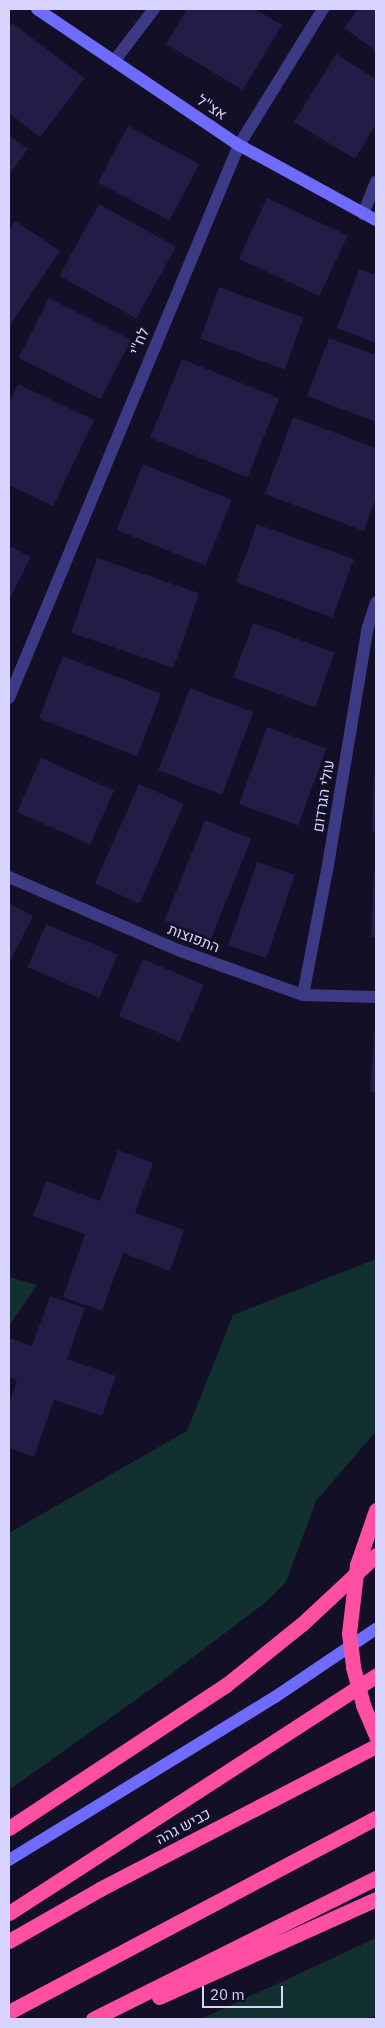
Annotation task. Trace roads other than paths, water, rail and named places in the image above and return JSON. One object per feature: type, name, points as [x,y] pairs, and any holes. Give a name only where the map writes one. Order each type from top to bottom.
[{"type":"highway","points":[[376,1510],[357,1565],[350,1633],[355,1677],[376,1736]]},
{"type":"highway","points":[[9,1828],[226,1685],[302,1624],[376,1555]]},
{"type":"highway","points":[[9,1913],[376,1676]]},
{"type":"highway","name":"כביש גהה","points":[[9,1940],[100,1889],[376,1746]]},
{"type":"highway","points":[[9,2012],[376,1818]]},
{"type":"highway","points":[[93,2019],[376,1878]]},
{"type":"highway","points":[[110,2019],[376,1899]]},
{"type":"main road","name":"אצ\"ל","points":[[37,9],[239,145],[376,220]]},
{"type":"main road","points":[[9,1860],[238,1720],[376,1629]]},
{"type":"street","points":[[115,60],[154,9]]},
{"type":"street","name":"לח\"י","points":[[9,698],[239,145],[323,9]]},
{"type":"street","points":[[363,214],[376,181]]},
{"type":"street","name":"עולי הגרדום","points":[[303,995],[328,865],[368,627],[376,602]]},
{"type":"street","name":"התפוצות","points":[[9,877],[178,950],[303,995],[376,997]]}]
